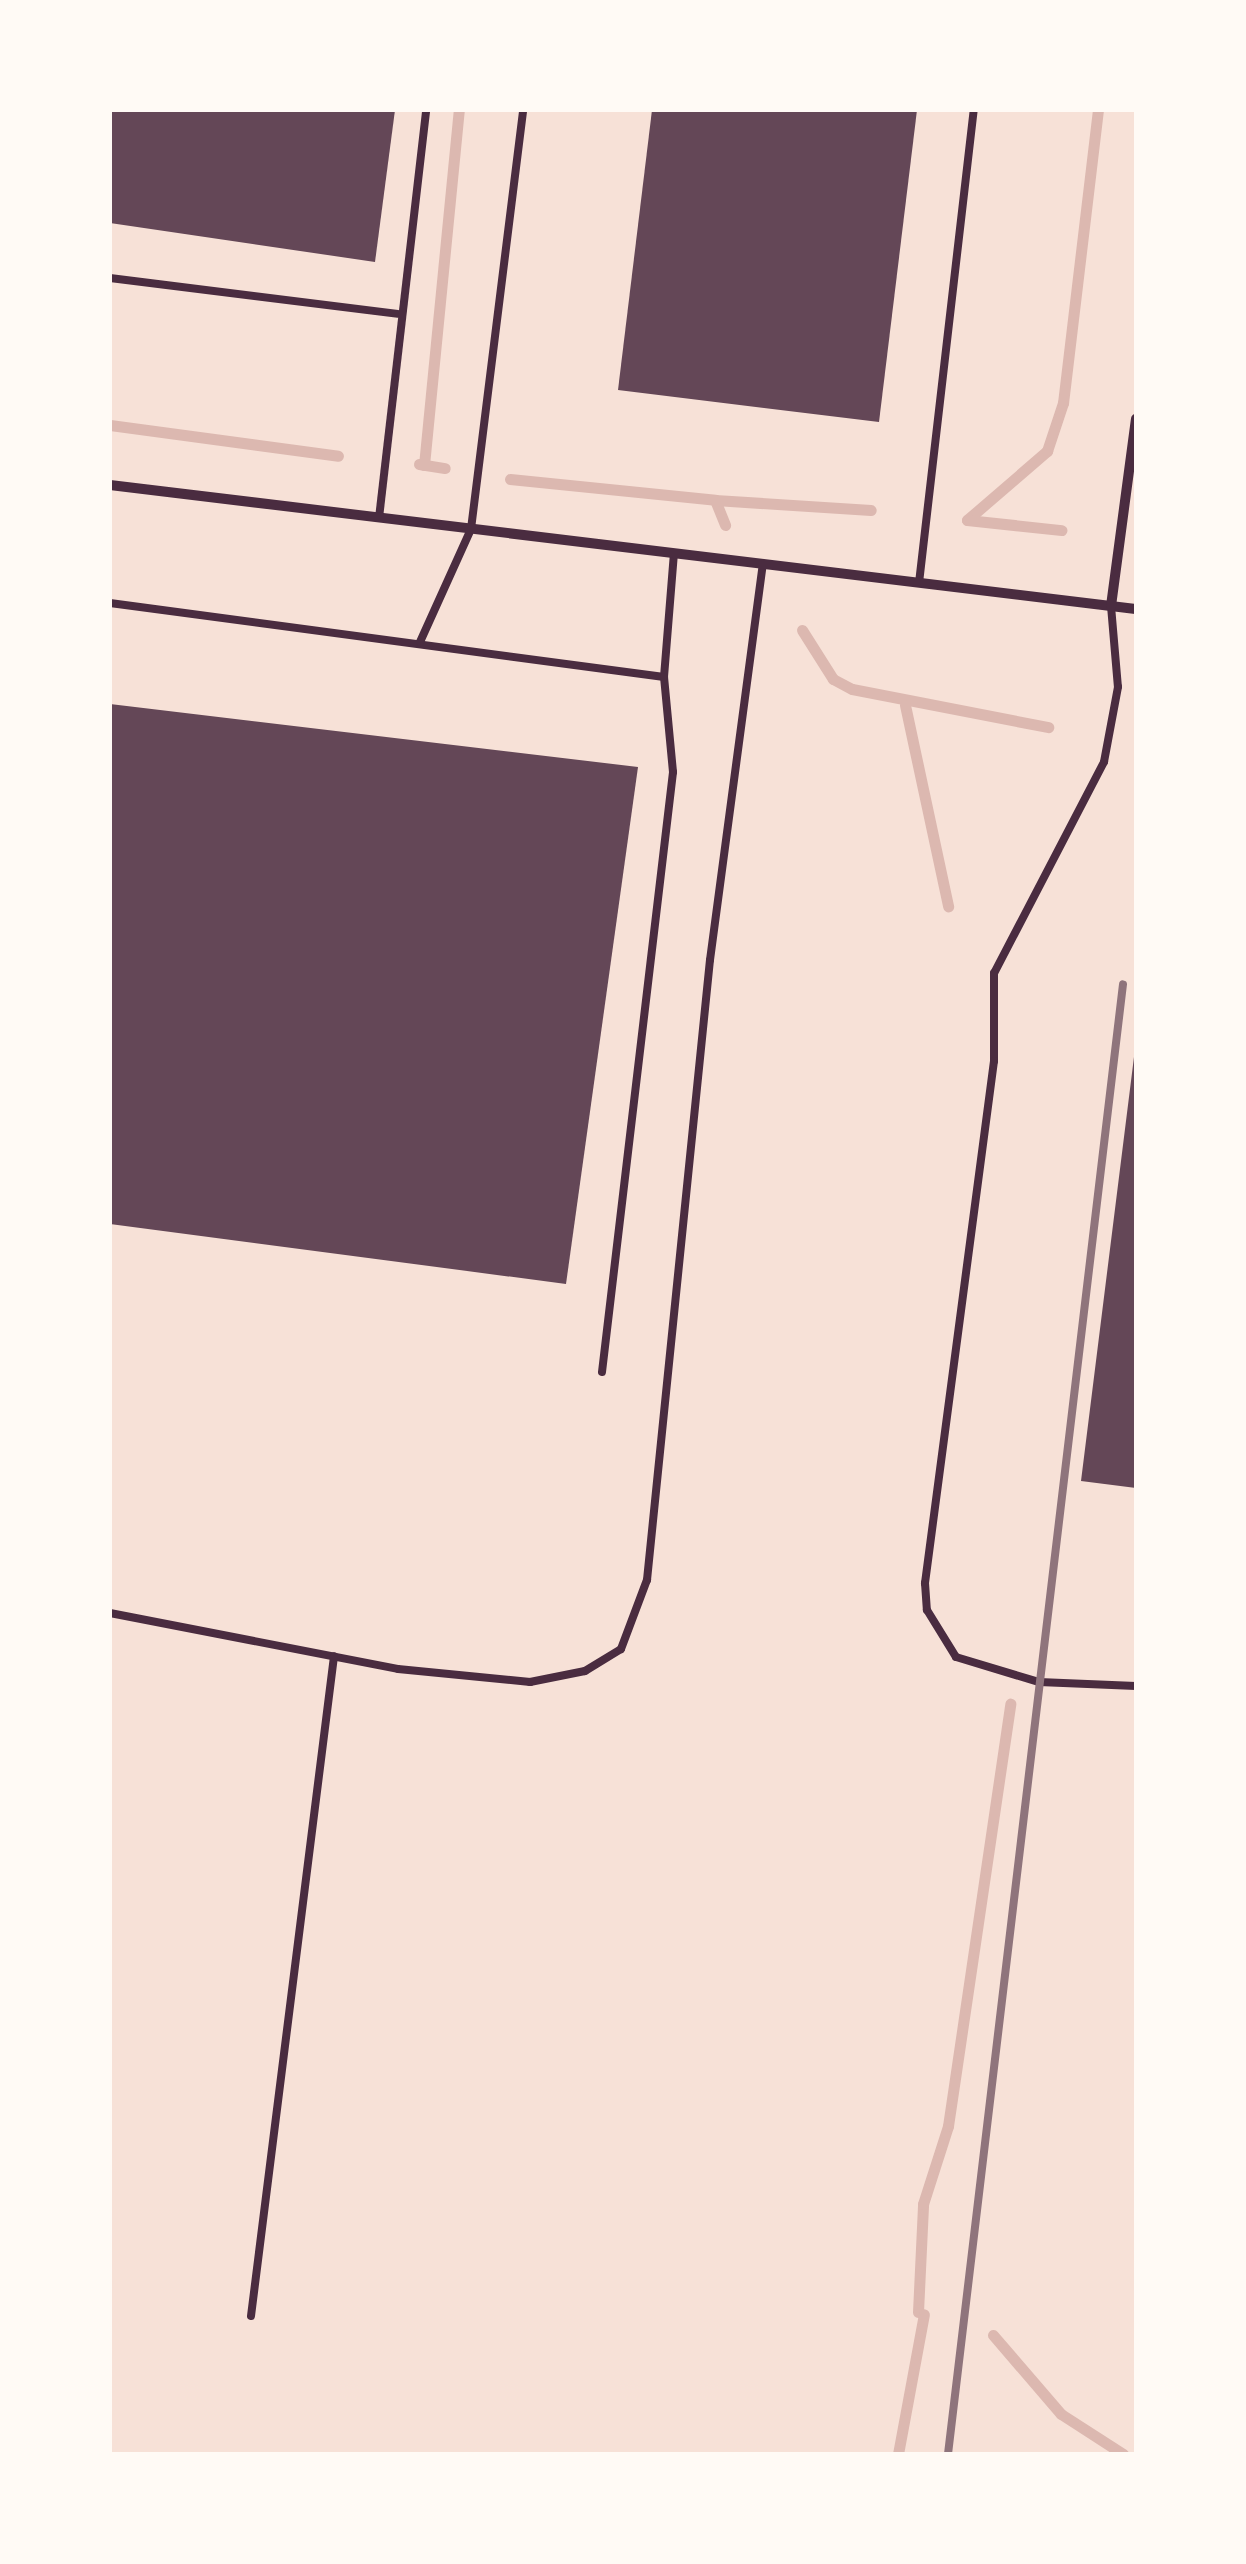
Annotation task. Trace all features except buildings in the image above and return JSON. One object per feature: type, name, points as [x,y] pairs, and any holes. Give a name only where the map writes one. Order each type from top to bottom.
[{"type":"street","points":[[1111,606],[1136,419]]},
{"type":"street","points":[[110,485],[1136,609]]},
{"type":"lane","points":[[379,518],[398,314],[426,110]]},
{"type":"lane","points":[[420,642],[471,529],[523,110]]},
{"type":"lane","points":[[919,583],[974,110]]},
{"type":"lane","points":[[110,278],[398,314]]},
{"type":"lane","points":[[602,1372],[673,772],[664,677],[674,553]]},
{"type":"lane","points":[[110,1613],[334,1656],[530,1682],[585,1671],[620,1649],[636,1622],[764,564]]},
{"type":"lane","points":[[110,603],[420,642],[564,670],[664,677]]},
{"type":"lane","points":[[1111,606],[1118,687],[1104,762],[994,973],[994,1061],[924,1583],[927,1610],[956,1657],[1039,1682],[1136,1686]]},
{"type":"lane","points":[[251,2316],[334,1656]]},
{"type":"waterway","points":[[424,465],[459,110]]},
{"type":"waterway","points":[[967,520],[1047,451],[1063,403],[1098,110]]},
{"type":"waterway","points":[[110,425],[338,456]]},
{"type":"waterway","points":[[419,464],[445,468]]},
{"type":"waterway","points":[[510,479],[715,500],[725,525]]},
{"type":"waterway","points":[[715,500],[871,510]]},
{"type":"waterway","points":[[967,520],[1061,530]]},
{"type":"waterway","points":[[802,630],[833,679],[852,689],[1048,727]]},
{"type":"waterway","points":[[905,705],[948,906]]},
{"type":"waterway","points":[[918,2312],[923,2204],[948,2126],[1010,1704]]},
{"type":"waterway","points":[[898,2454],[924,2314]]},
{"type":"waterway","points":[[993,2335],[1061,2414],[1123,2454]]},
{"type":"railway","points":[[948,2454],[1123,984]]}]
